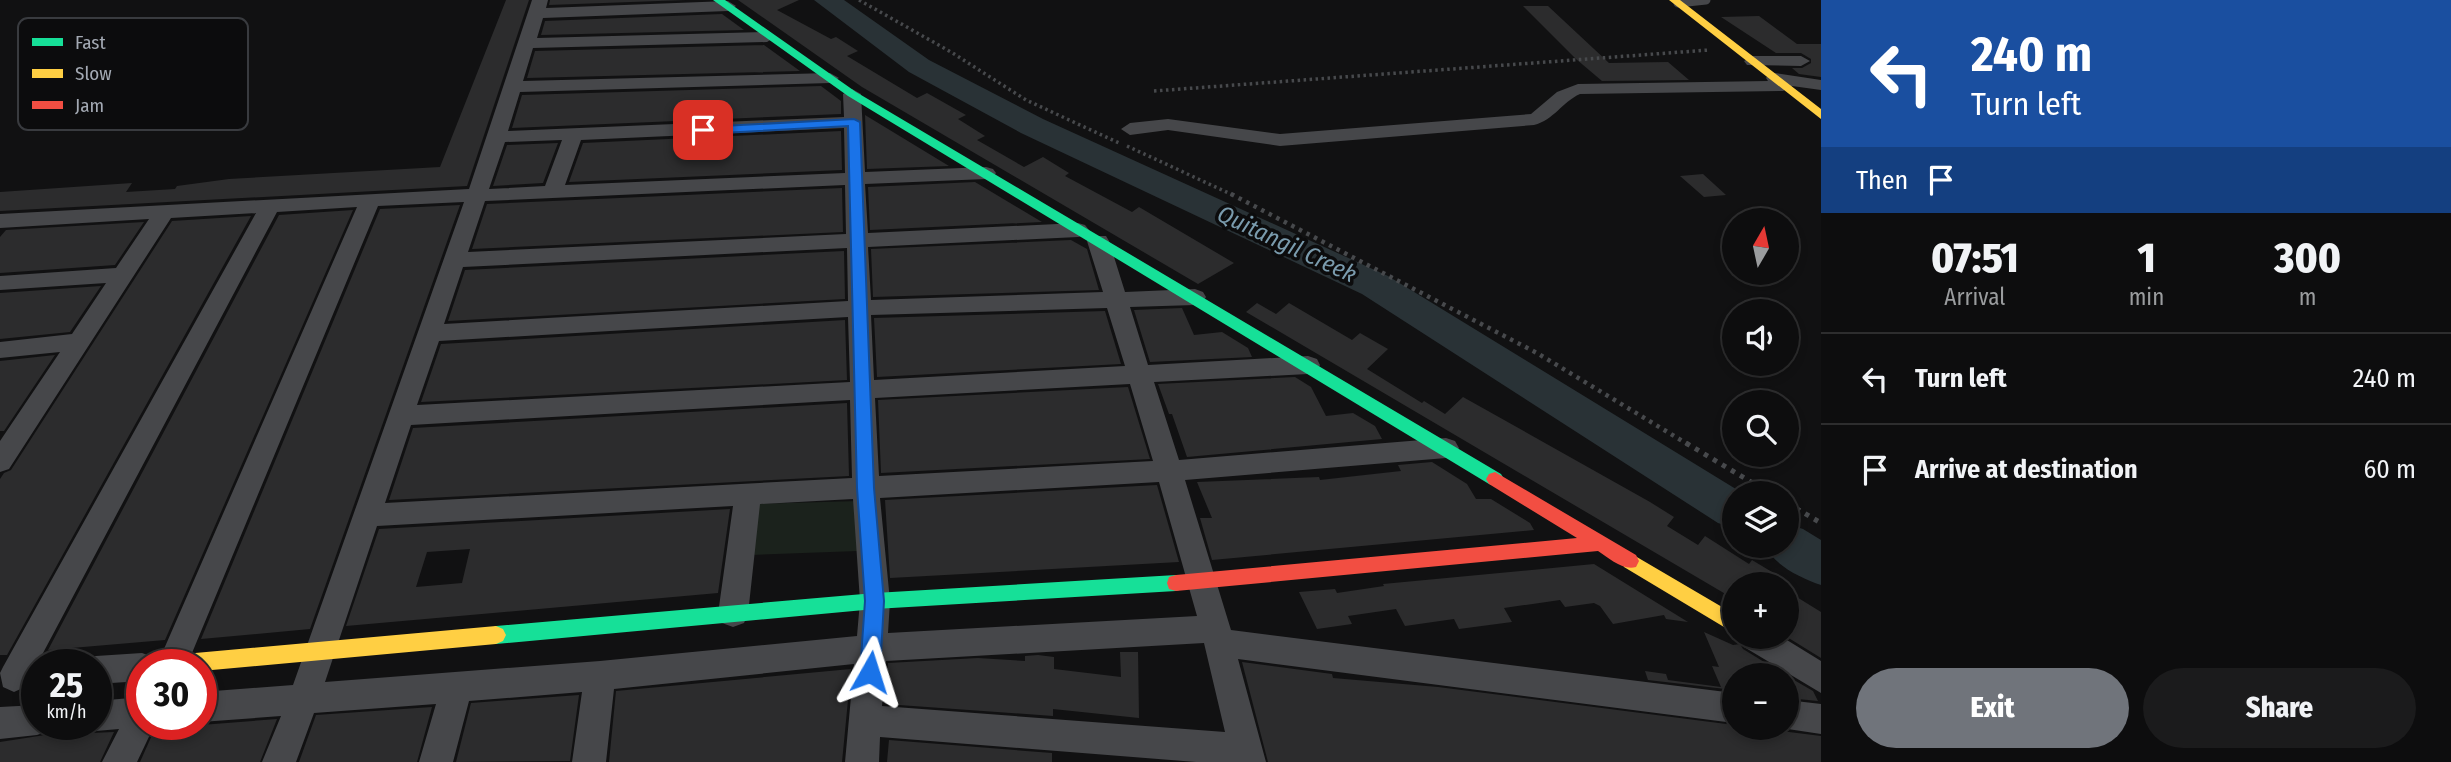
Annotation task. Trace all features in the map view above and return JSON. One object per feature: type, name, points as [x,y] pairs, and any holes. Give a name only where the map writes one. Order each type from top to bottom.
[{"type":"street","points":[[1676,1],[1821,115]]},
{"type":"street","points":[[279,762],[304,699],[497,137],[538,6],[723,3],[767,37],[852,94],[1088,236],[1195,296],[1722,617]]},
{"type":"street","points":[[528,43],[767,37]]},
{"type":"street","points":[[1753,61],[1801,61]]},
{"type":"street","points":[[514,87],[831,78]]},
{"type":"street","points":[[1129,129],[1150,123],[1179,123],[1258,139],[1280,140],[1326,134],[1471,126],[1534,119],[1544,116],[1558,97],[1578,89],[1779,82],[1821,85]]},
{"type":"street","points":[[852,94],[866,488],[875,601],[862,762]]},
{"type":"street","points":[[497,137],[854,122]]},
{"type":"street","points":[[553,192],[573,135]]},
{"type":"street","points":[[0,220],[370,200],[986,173]]},
{"type":"street","points":[[178,649],[370,200]]},
{"type":"street","points":[[17,676],[270,206]]},
{"type":"street","points":[[0,462],[10,432],[79,342],[165,212]]},
{"type":"street","points":[[453,260],[859,239],[1088,236]]},
{"type":"street","points":[[864,720],[1248,756],[1203,581],[1118,301],[1088,236]]},
{"type":"street","points":[[0,283],[123,275]]},
{"type":"street","points":[[428,333],[861,307],[1118,301],[1195,296]]},
{"type":"street","points":[[0,350],[79,342]]},
{"type":"street","points":[[400,416],[1308,365]]},
{"type":"street","points":[[366,515],[1170,471],[1446,448]]},
{"type":"street","points":[[733,614],[748,493]]},
{"type":"street","points":[[217,661],[875,601],[1203,581],[1603,543]]},
{"type":"street","points":[[217,706],[600,676],[873,648],[1218,636],[1722,706]]},
{"type":"street","points":[[1774,649],[1821,678]]},
{"type":"street","points":[[589,762],[600,676]]},
{"type":"street","points":[[436,762],[457,686]]},
{"type":"street","points":[[1799,716],[1821,719]]},
{"type":"street","points":[[0,723],[21,721]]},
{"type":"street","points":[[119,762],[130,740]]},
{"type":"lane","points":[[1676,1],[1706,0]]},
{"type":"path","points":[[859,0],[951,52],[1026,100],[1255,205],[1537,353],[1749,481]]},
{"type":"path","points":[[1154,91],[1735,48]]},
{"type":"path","points":[[1799,510],[1821,523]]},
{"type":"shaded area","points":[[858,501],[858,551],[752,555],[756,504]]},
{"type":"building","points":[[506,0],[529,0],[467,186],[0,211],[0,192],[132,183],[126,192],[175,189],[177,186],[229,179],[440,167]]},
{"type":"building","points":[[550,0],[686,0],[549,5]]},
{"type":"building","points":[[738,0],[799,0],[777,10],[831,39],[836,37],[858,51],[847,56],[917,98],[927,93],[966,115],[958,119],[985,136],[977,140],[1024,167],[1043,157],[1069,173],[1065,176],[1132,212],[1139,207],[1234,263],[1198,284],[862,87]]},
{"type":"building","points":[[1523,6],[1548,6],[1609,63],[1668,62],[1689,80],[1602,81]]},
{"type":"building","points":[[722,14],[744,30],[541,35],[545,21]]},
{"type":"building","points":[[1759,16],[1797,44],[1821,44],[1821,77],[1799,74],[1792,68],[1802,68],[1811,63],[1811,59],[1801,53],[1776,53],[1721,17]]},
{"type":"building","points":[[764,45],[800,71],[527,78],[535,51]]},
{"type":"building","points":[[821,86],[841,101],[841,114],[512,128],[522,95]]},
{"type":"building","points":[[865,115],[949,166],[867,169]]},
{"type":"building","points":[[841,131],[842,170],[569,182],[583,143]]},
{"type":"building","points":[[558,143],[543,183],[493,186],[507,145]]},
{"type":"building","points":[[1703,174],[1726,195],[1704,197],[1680,176]]},
{"type":"building","points":[[975,182],[1042,222],[870,230],[868,187]]},
{"type":"building","points":[[842,188],[843,232],[472,249],[487,204]]},
{"type":"building","points":[[460,205],[310,629],[201,639],[380,209]]},
{"type":"building","points":[[353,210],[165,640],[49,649],[279,215]]},
{"type":"building","points":[[251,216],[7,655],[0,655],[0,479],[4,473],[11,470],[172,221]]},
{"type":"building","points":[[144,222],[115,265],[0,273],[0,237],[6,230]]},
{"type":"building","points":[[1071,240],[1087,249],[1099,290],[873,297],[871,249]]},
{"type":"building","points":[[844,251],[845,299],[448,321],[465,270]]},
{"type":"building","points":[[101,286],[70,332],[0,339],[0,293]]},
{"type":"building","points":[[1257,303],[1276,314],[1289,303],[1352,340],[1360,333],[1388,349],[1367,369],[1422,403],[1424,401],[1445,414],[1463,397],[1674,517],[1667,526],[1698,545],[1705,536],[1722,547],[1722,558],[1740,558],[1749,564],[1752,560],[1772,572],[1722,572],[1722,592],[1246,312]]},
{"type":"building","points":[[1182,308],[1194,335],[1222,332],[1248,348],[1252,357],[1150,362],[1134,310]]},
{"type":"building","points":[[1105,311],[1121,364],[877,377],[874,318]]},
{"type":"building","points":[[845,320],[847,380],[421,402],[441,344]]},
{"type":"building","points":[[55,355],[4,431],[0,431],[0,361]]},
{"type":"building","points":[[1295,377],[1311,387],[1326,416],[1353,413],[1375,426],[1382,439],[1187,457],[1158,384]]},
{"type":"building","points":[[1128,387],[1150,459],[881,473],[878,400]]},
{"type":"building","points":[[847,403],[849,476],[389,500],[413,428]]},
{"type":"building","points":[[1432,462],[1467,484],[1476,499],[1491,499],[1530,523],[1534,530],[1212,560],[1200,518],[1212,518],[1197,482],[1319,477],[1320,480],[1401,471],[1398,465]]},
{"type":"building","points":[[1157,485],[1179,562],[890,578],[885,500]]},
{"type":"building","points":[[730,509],[718,593],[346,626],[379,529]],"holes":[[[470,549],[462,583],[416,587],[427,552]]]},
{"type":"building","points":[[1594,564],[1688,622],[1666,619],[1664,615],[1613,624],[1600,606],[1594,603],[1565,607],[1560,600],[1504,608],[1512,622],[1459,629],[1454,619],[1405,626],[1396,609],[1348,616],[1352,624],[1317,629],[1299,592],[1335,589],[1337,593],[1384,586],[1383,584]]},
{"type":"building","points":[[1799,598],[1821,612],[1821,658],[1799,644]]},
{"type":"building","points":[[1704,632],[1722,640],[1722,649],[1743,649],[1766,663],[1722,663],[1722,689],[1648,680],[1645,671],[1666,674],[1668,680],[1721,687],[1712,666],[1719,667]]},
{"type":"building","points":[[1120,652],[1138,652],[1139,718],[1053,709],[1053,716],[885,704],[888,663],[978,658],[1025,661],[1025,656],[1038,655],[1054,657],[1054,669],[1121,677]]},
{"type":"building","points":[[1242,662],[1332,674],[1333,678],[1438,687],[1722,723],[1722,740],[1799,740],[1799,733],[1821,736],[1821,762],[1268,762]]},
{"type":"building","points":[[851,669],[842,762],[609,762],[616,691]]},
{"type":"building","points":[[1799,683],[1813,691],[1818,701],[1799,699]]},
{"type":"building","points":[[579,695],[570,761],[456,762],[471,703]]},
{"type":"building","points":[[432,707],[417,762],[299,762],[316,715]]},
{"type":"building","points":[[277,719],[260,762],[140,762],[150,740],[217,740],[217,724]]},
{"type":"building","points":[[21,739],[110,740],[100,762],[0,762],[0,742]]},
{"type":"building","points":[[889,740],[1052,753],[1052,762],[887,762]]},
{"type":"waterway","name":"Quitangil Creek","points":[[827,0],[919,66],[1032,126],[1375,285],[1722,502]]},
{"type":"waterway","name":"Quitangil Creek","points":[[1799,551],[1821,565]]},
{"type":"traffic: fast","points":[[718,0],[852,94],[1495,479]]},
{"type":"traffic: fast","points":[[496,635],[875,601],[1176,583]]},
{"type":"traffic: slow","points":[[1674,0],[1821,115]]},
{"type":"traffic: slow","points":[[1630,561],[1722,617]]},
{"type":"traffic: slow","points":[[217,660],[496,635]]},
{"type":"traffic: jam","points":[[1495,479],[1630,561]]},
{"type":"traffic: jam","points":[[1176,583],[1603,543]]},
{"type":"route","points":[[703,130],[854,122],[866,488],[875,601],[870,672]]}]
